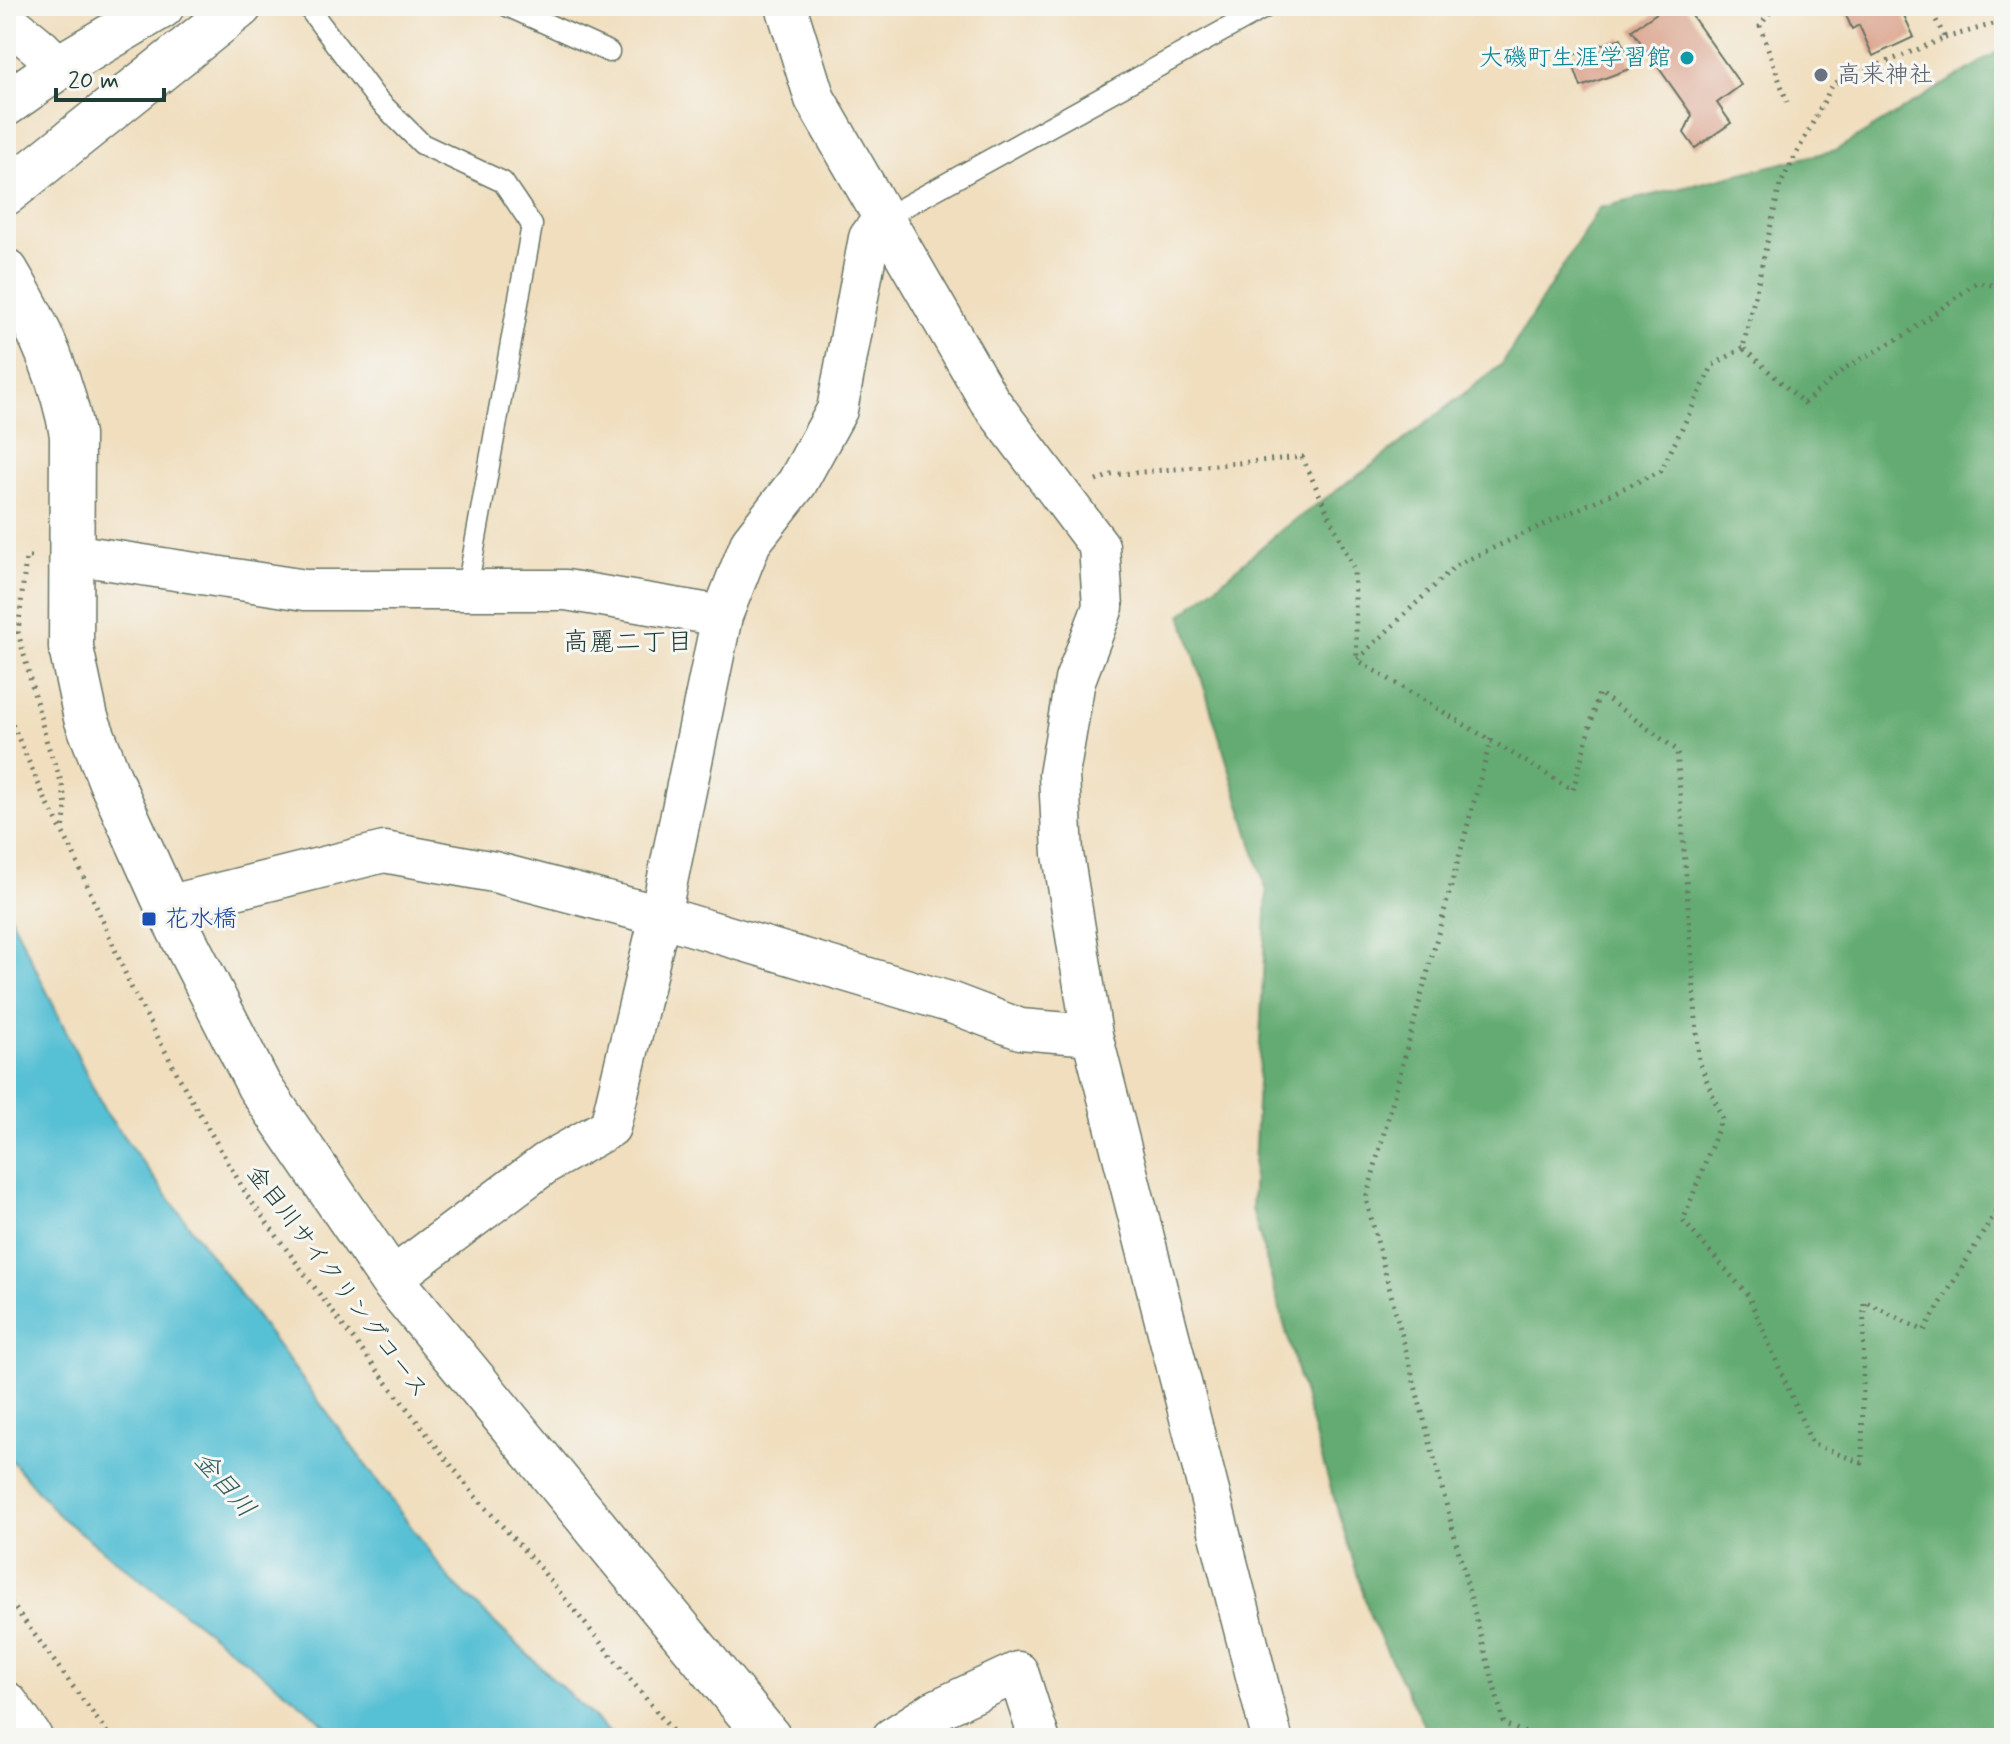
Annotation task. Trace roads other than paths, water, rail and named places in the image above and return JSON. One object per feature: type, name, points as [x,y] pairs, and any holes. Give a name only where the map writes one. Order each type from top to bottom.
[{"type":"main road","points":[[6,104],[59,67],[162,6]]},
{"type":"main road","points":[[6,193],[240,6]]},
{"type":"main road","points":[[6,271],[32,314],[67,401],[72,435],[71,648],[86,718],[167,906],[259,1086],[391,1279],[769,1738]]},
{"type":"main road","points":[[6,1704],[30,1738]]},
{"type":"street","points":[[786,6],[815,99],[989,400],[1099,546],[1103,607],[1075,680],[1059,775],[1063,854],[1092,1035],[1272,1738]]},
{"type":"street","points":[[6,20],[59,67]]},
{"type":"street","points":[[391,1279],[546,1163],[610,1127],[660,916],[722,616],[751,542],[797,483],[837,410],[869,238],[884,218]]},
{"type":"street","points":[[71,554],[305,590],[566,590],[722,616]]},
{"type":"street","points":[[167,906],[384,852],[494,872],[660,916],[949,1002],[1020,1029],[1092,1035]]},
{"type":"street","points":[[892,1738],[934,1711],[1018,1672],[1039,1738]]},
{"type":"lane","points":[[307,6],[376,98],[422,144],[503,182],[532,225],[467,589]]},
{"type":"lane","points":[[507,6],[609,52]]},
{"type":"lane","points":[[884,218],[1268,6]]},
{"type":"water","name":"金目川","points":[[6,907],[104,1110],[451,1581],[615,1738],[340,1738],[300,1703],[59,1516],[6,1454]]},
{"type":"place","name":"大磯町生涯学習館","points":[[1687,58]]},
{"type":"place","name":"高来神社","points":[[1821,75]]},
{"type":"place","name":"花水橋","points":[[149,919]]},
{"type":"district","name":"高麗二丁目","points":[[628,643]]}]
